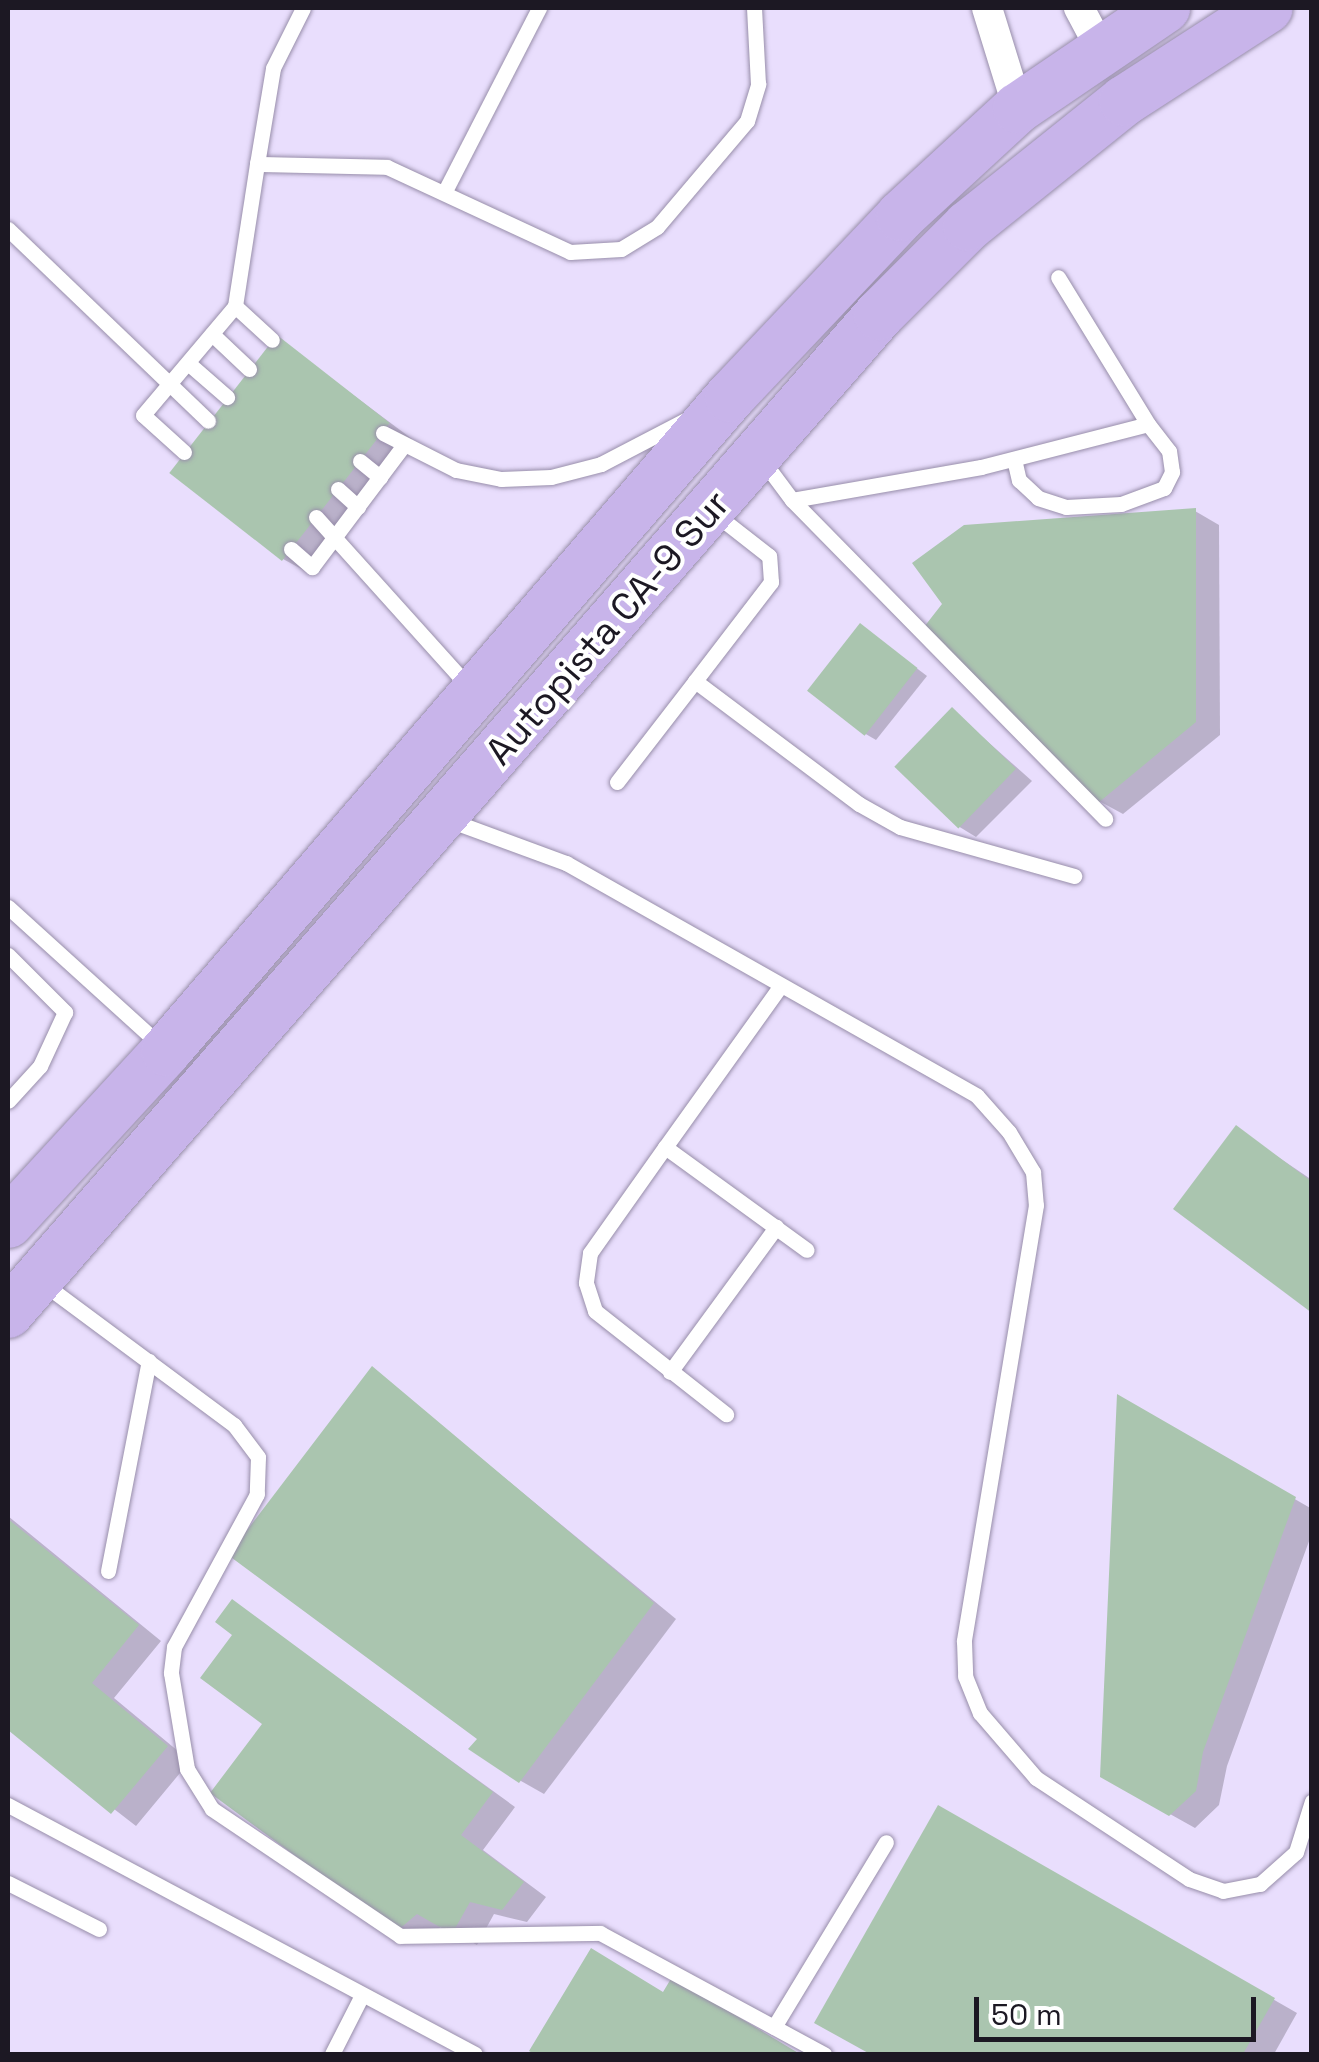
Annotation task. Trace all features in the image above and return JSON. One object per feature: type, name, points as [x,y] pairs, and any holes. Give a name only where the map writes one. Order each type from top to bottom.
[{"type":"highway","name":"Autopista CA-9 Sur","points":[[8,1223],[166,1051],[730,397],[902,216],[1018,108],[1165,8]]},
{"type":"highway","name":"Autopista CA-9 Sur","points":[[22,1296],[444,818],[758,454],[968,226],[1124,101],[1268,8]]},
{"type":"street","points":[[987,8],[1018,108]]},
{"type":"street","points":[[1078,8],[1102,51]]},
{"type":"lane","points":[[184,452],[143,415],[235,306],[273,68],[303,8]]},
{"type":"lane","points":[[445,192],[539,8]]},
{"type":"lane","points":[[257,164],[386,167],[570,252],[622,249],[657,228],[747,120],[758,84],[754,8]]},
{"type":"lane","points":[[8,229],[166,388],[208,421]]},
{"type":"lane","points":[[1014,460],[1020,480],[1038,498],[1066,507],[1121,504],[1164,488],[1172,472],[1169,451],[1148,424],[1058,277]]},
{"type":"lane","points":[[235,306],[272,340]]},
{"type":"lane","points":[[212,334],[249,369]]},
{"type":"lane","points":[[188,363],[228,397]]},
{"type":"lane","points":[[383,433],[456,470],[501,479],[551,476],[601,464],[730,397]]},
{"type":"lane","points":[[792,500],[1014,460],[1148,424]]},
{"type":"lane","points":[[291,549],[312,566],[404,445]]},
{"type":"lane","points":[[758,454],[792,500],[1105,818]]},
{"type":"lane","points":[[360,461],[380,477]]},
{"type":"lane","points":[[338,489],[358,507]]},
{"type":"lane","points":[[617,782],[771,582],[768,556],[710,510]]},
{"type":"lane","points":[[316,518],[476,695]]},
{"type":"lane","points":[[694,681],[858,804],[900,827],[1074,876]]},
{"type":"lane","points":[[444,818],[566,863],[779,988],[977,1096],[1033,1172],[1036,1204],[964,1641],[966,1676],[980,1713],[1036,1778],[1189,1879],[1223,1891],[1260,1884],[1296,1852],[1312,1801]]},
{"type":"lane","points":[[8,907],[166,1051]]},
{"type":"lane","points":[[8,954],[66,1012],[40,1066],[8,1102]]},
{"type":"lane","points":[[726,1414],[595,1311],[586,1282],[590,1253],[779,988]]},
{"type":"lane","points":[[665,1146],[808,1250]]},
{"type":"lane","points":[[670,1372],[776,1227]]},
{"type":"lane","points":[[22,1296],[149,1361],[234,1425],[258,1457],[257,1494],[174,1647],[171,1673],[188,1769],[212,1809],[400,1936],[600,1933],[824,2054]]},
{"type":"lane","points":[[108,1571],[149,1361]]},
{"type":"lane","points":[[8,1805],[475,2054]]},
{"type":"lane","points":[[774,2027],[886,1842]]},
{"type":"lane","points":[[8,1883],[98,1929]]},
{"type":"lane","points":[[332,2054],[362,1995]]},
{"type":"building","points":[[277,335],[390,423],[282,561],[169,473]]},
{"type":"building","points":[[1196,508],[1196,722],[1098,803],[924,627],[942,604],[912,563],[964,525]]},
{"type":"building","points":[[860,623],[918,668],[865,736],[807,691]]},
{"type":"building","points":[[952,707],[1016,769],[958,829],[894,767]]},
{"type":"building","points":[[1236,1125],[1312,1182],[1312,1313],[1173,1209]]},
{"type":"building","points":[[372,1366],[654,1603],[519,1783],[468,1749],[477,1739],[228,1555]]},
{"type":"building","points":[[1117,1394],[1296,1497],[1203,1752],[1196,1791],[1169,1816],[1100,1777]]},
{"type":"building","points":[[8,1519],[139,1625],[92,1683],[168,1746],[111,1814],[8,1730]]},
{"type":"building","points":[[232,1599],[493,1792],[461,1835],[524,1882],[502,1910],[470,1902],[452,1934],[417,1914],[397,1931],[210,1793],[262,1724],[200,1678],[232,1635],[215,1622]]},
{"type":"building","points":[[938,1805],[1275,1998],[1243,2054],[870,2054],[814,2023]]},
{"type":"building","points":[[591,1948],[663,1992],[672,1977],[800,2054],[534,2054],[529,2051]]}]
